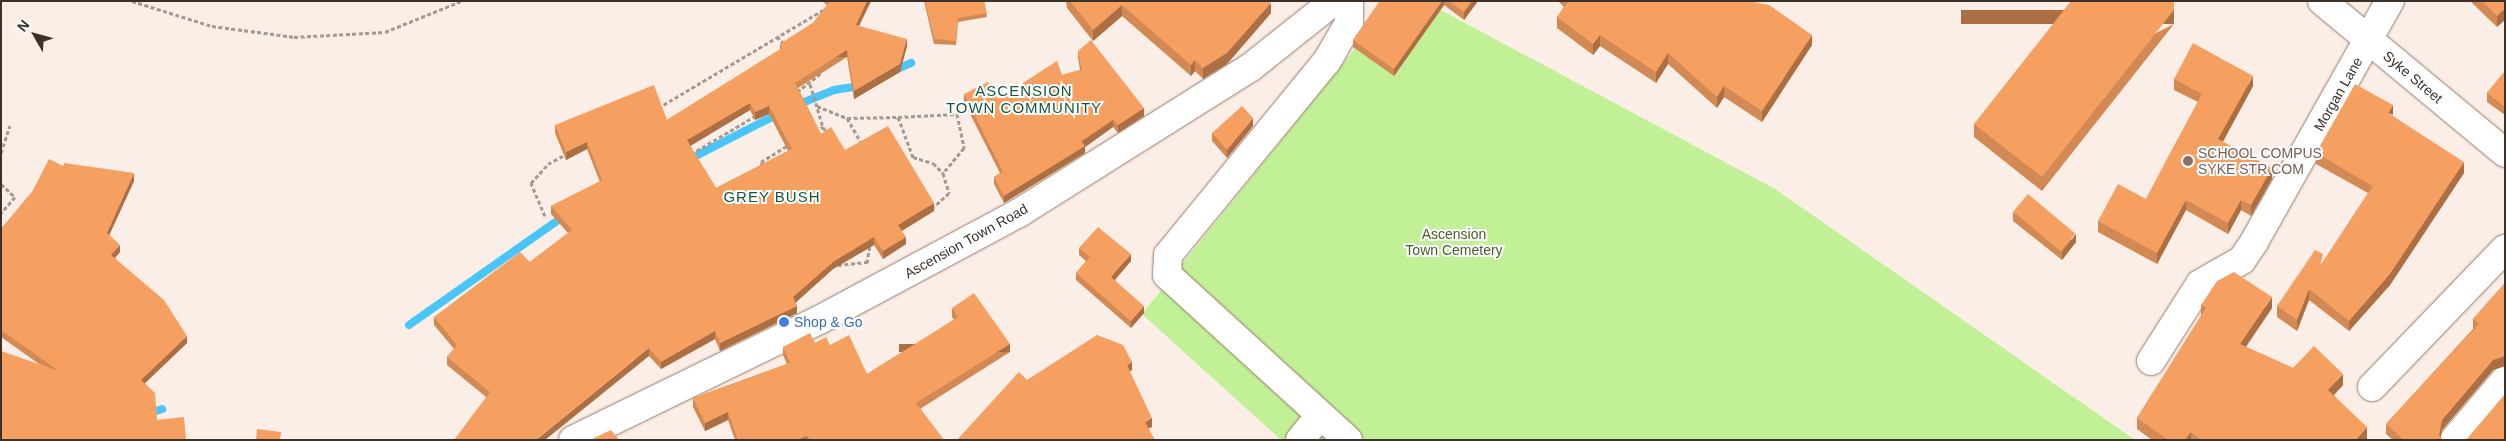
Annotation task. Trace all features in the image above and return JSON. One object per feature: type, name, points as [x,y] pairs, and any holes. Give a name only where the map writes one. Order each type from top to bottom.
[{"type":"main road","name":"Ascension Town Road","points":[[573,440],[821,319],[1020,212],[1251,67],[1334,1]]},
{"type":"main road","points":[[1348,1],[1349,23],[1327,61],[1168,255],[1167,275],[1348,440]]},
{"type":"main road","name":"Syke Street","points":[[2322,1],[2505,153]]},
{"type":"main road","name":"Morgan Lane","points":[[2151,361],[2200,284],[2242,260],[2254,242],[2390,1]]},
{"type":"main road","points":[[2372,387],[2505,249]]},
{"type":"main road","points":[[2454,440],[2505,380]]},
{"type":"main road","points":[[1300,440],[1320,414]]},
{"type":"path","points":[[132,1],[212,26],[294,37],[385,32],[461,1]]},
{"type":"path","points":[[652,112],[823,10]]},
{"type":"path","points":[[777,36],[787,49]]},
{"type":"path","points":[[793,94],[810,84],[828,66]]},
{"type":"path","points":[[806,79],[810,84],[823,126],[831,140]]},
{"type":"path","points":[[817,106],[847,118],[957,114],[964,148],[943,174]]},
{"type":"path","points":[[684,158],[760,114]]},
{"type":"path","points":[[898,117],[913,157],[933,164],[943,174],[949,193],[922,215]]},
{"type":"path","points":[[847,118],[866,151]]},
{"type":"path","points":[[1,153],[10,124]]},
{"type":"path","points":[[808,134],[823,126]]},
{"type":"path","points":[[766,170],[761,162],[795,141]]},
{"type":"path","points":[[545,216],[531,183],[548,164],[573,150]]},
{"type":"path","points":[[1,184],[15,197],[1,213]]},
{"type":"path","points":[[856,270],[868,262],[872,236]]},
{"type":"path","points":[[830,259],[834,265],[868,262]]},
{"type":"green space","name":"Ascension Town Cemetery","points":[[1393,1],[1424,1],[1775,189],[2135,440],[1281,440],[1142,314]]},
{"type":"building","points":[[830,1],[867,1],[856,25],[907,39],[900,64],[854,91],[847,50],[795,83],[821,134],[831,127],[845,150],[888,126],[934,203],[898,225],[906,237],[883,251],[874,237],[833,262],[793,297],[797,306],[720,343],[715,331],[661,362],[649,348],[536,440],[454,440],[490,392],[447,357],[457,345],[434,317],[520,252],[530,262],[572,230],[551,206],[602,180],[587,142],[566,152],[555,125],[654,85],[667,120],[782,48],[780,44],[813,23]],"holes":[[[750,103],[755,112],[769,106],[792,149],[716,188],[687,140]]]},
{"type":"building","points":[[925,1],[984,1],[987,13],[958,18],[956,41],[934,39]]},
{"type":"building","points":[[1070,1],[1269,1],[1271,3],[1227,53],[1203,68],[1195,60],[1191,65],[1122,5],[1093,30]]},
{"type":"building","points":[[1380,1],[1442,1],[1394,69],[1353,40]]},
{"type":"building","points":[[1449,1],[1472,1],[1464,12]]},
{"type":"building","points":[[1569,1],[1749,1],[1769,5],[1812,35],[1762,111],[1724,86],[1717,97],[1668,53],[1656,72],[1600,35],[1593,44],[1557,17]]},
{"type":"building","points":[[2071,1],[2172,1],[2174,2],[2174,10],[2042,177],[1974,124]]},
{"type":"building","points":[[2482,1],[2505,1],[2505,8],[2497,16]]},
{"type":"building","points":[[1091,40],[1144,108],[1118,125],[1113,120],[1081,141],[1085,146],[1004,196],[994,177],[1003,172],[964,94],[988,82],[998,99],[1057,61],[1062,75],[1082,70],[1078,51]]},
{"type":"building","points":[[2193,43],[2253,76],[2218,139],[2272,168],[2251,205],[2241,200],[2228,223],[2186,200],[2157,253],[2098,221],[2118,184],[2146,199],[2202,94],[2174,79]]},
{"type":"building","points":[[2505,71],[2505,107],[2487,93]]},
{"type":"building","points":[[2355,84],[2393,105],[2388,113],[2464,162],[2390,274],[2349,321],[2309,289],[2297,320],[2277,306],[2315,250],[2323,254],[2320,266],[2373,186],[2316,153]]},
{"type":"building","points":[[1242,106],[1253,118],[1227,150],[1212,133]]},
{"type":"building","points":[[49,159],[63,166],[64,163],[134,173],[107,233],[120,245],[111,255],[164,300],[187,336],[141,380],[155,393],[157,420],[184,417],[186,440],[1,440],[1,351],[59,371],[1,330],[1,229],[32,192]]},
{"type":"building","points":[[2028,194],[2075,234],[2061,251],[2013,212]]},
{"type":"building","points":[[1098,227],[1131,254],[1111,277],[1144,306],[1131,321],[1076,273],[1090,257],[1079,248]]},
{"type":"building","points":[[2234,272],[2272,297],[2240,344],[2293,368],[2314,346],[2343,374],[2328,390],[2367,427],[2356,440],[2202,440],[2191,432],[2185,440],[2168,440],[2137,418],[2206,308],[2201,305],[2217,281]]},
{"type":"building","points":[[2505,283],[2505,356],[2493,360],[2442,420],[2439,435],[2443,440],[2404,440],[2386,424],[2479,324],[2473,319]]},
{"type":"building","points":[[974,293],[1010,344],[916,403],[944,440],[811,440],[807,436],[797,440],[738,440],[728,412],[705,423],[693,398],[790,363],[783,347],[810,333],[815,343],[826,337],[830,345],[849,335],[867,374],[958,317],[952,308]]},
{"type":"building","points":[[1097,335],[1123,345],[1132,362],[1127,365],[1152,418],[1145,422],[1155,440],[957,440],[1019,372],[1027,380]]},
{"type":"building","points":[[2505,394],[2505,440],[2466,440]]},
{"type":"building","points":[[257,429],[281,432],[280,440],[256,440]]},
{"type":"building","points":[[611,430],[619,440],[593,440],[594,438]]},
{"type":"waterway","points":[[893,71],[911,63]]},
{"type":"waterway","points":[[797,105],[834,90],[860,86]]},
{"type":"waterway","points":[[688,160],[780,113]]},
{"type":"waterway","points":[[409,325],[564,216]]},
{"type":"waterway","points":[[147,414],[162,409]]},
{"type":"place","name":"SCHOOL COMPUS SYKE STR COM","points":[[2188,161]]},
{"type":"place","name":"Shop & Go","points":[[784,322]]},
{"type":"district","name":"ASCENSION TOWN COMMUNITY","points":[[1024,98]]},
{"type":"district","name":"GREY BUSH","points":[[772,197]]}]
